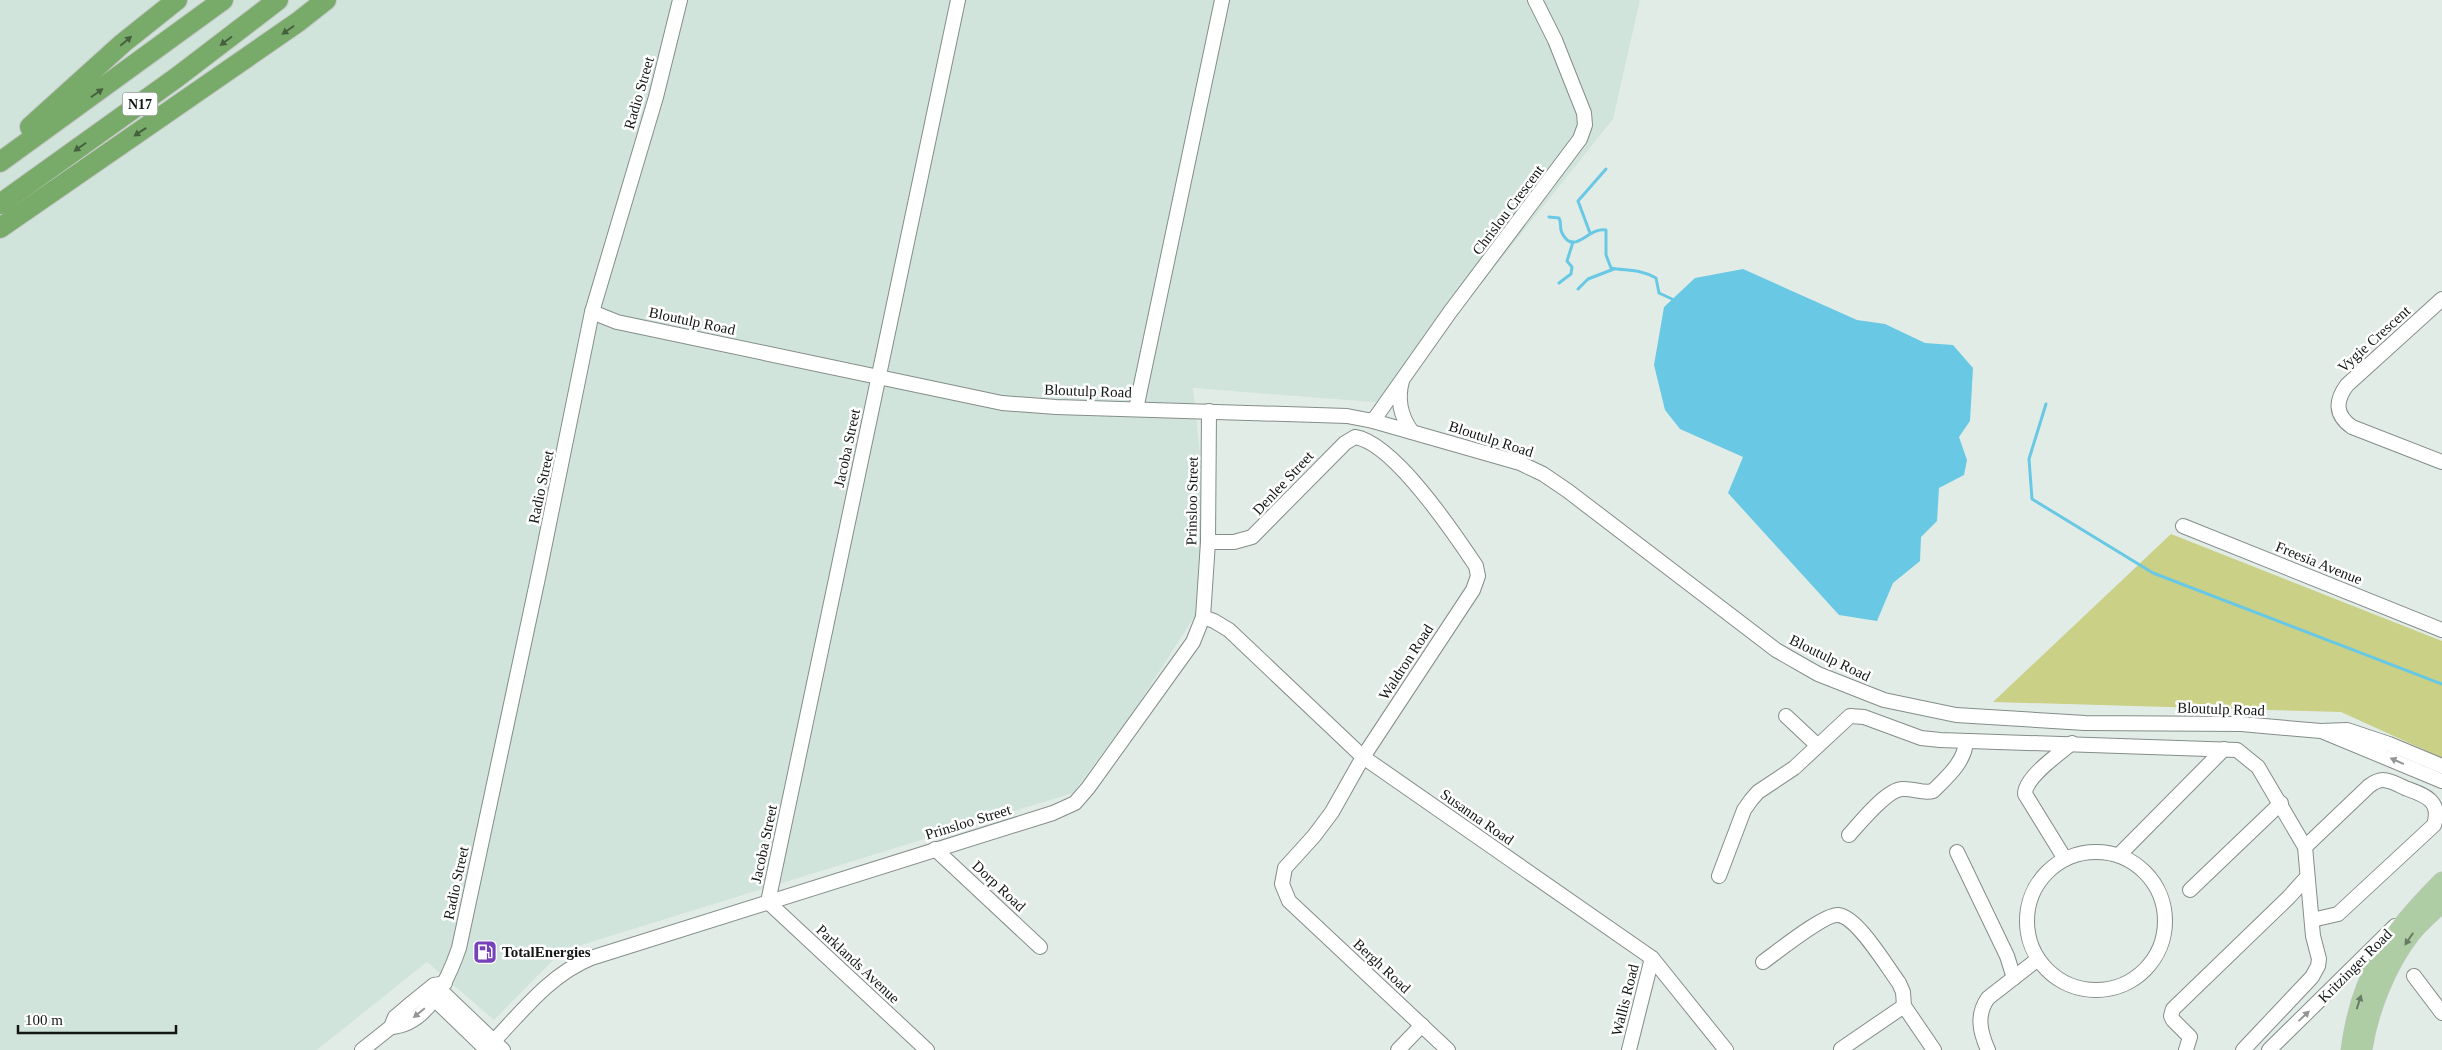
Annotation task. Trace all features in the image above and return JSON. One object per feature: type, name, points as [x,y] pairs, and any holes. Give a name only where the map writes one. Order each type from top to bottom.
[{"type":"highway","points":[[0,157],[14,141],[123,43],[176,0]]},
{"type":"highway","name":"N17","points":[[0,162],[223,0]]},
{"type":"highway","name":"N17","points":[[0,204],[176,78],[278,0]]},
{"type":"highway","points":[[0,228],[298,22],[326,0]]},
{"type":"main road","name":"Kritzinger Road","points":[[2359,1049],[2358,1005],[2378,958],[2400,925],[2441,882]]},
{"type":"main road","name":"Kritzinger Road","points":[[2359,1049],[2370,1016],[2396,960],[2412,934],[2442,903]]},
{"type":"street","name":"Radio Street","points":[[436,990],[459,948],[592,312],[656,97],[680,0]]},
{"type":"street","name":"Jacoba Street","points":[[768,902],[958,0]]},
{"type":"street","points":[[1136,410],[1222,0]]},
{"type":"street","name":"Chrislou Crescent","points":[[1372,421],[1450,312],[1580,139],[1585,125],[1584,113],[1555,40],[1535,0]]},
{"type":"street","name":"Vygie Crescent","points":[[2442,299],[2347,385],[2338,398],[2337,406],[2342,418],[2352,427],[2442,462]]},
{"type":"street","name":"Bloutulp Road","points":[[592,312],[617,322],[1002,403],[1136,410],[1334,414],[1372,421],[1489,453],[1520,463],[1544,474],[1776,650],[1818,674],[1884,700],[1956,715],[2085,723],[2241,724],[2347,730],[2389,744],[2442,766]]},
{"type":"street","points":[[1402,380],[1399,391],[1400,404],[1404,418],[1412,432]]},
{"type":"street","name":"Prinsloo Street","points":[[493,1048],[553,980],[575,964],[1053,813],[1075,803],[1088,788],[1193,642],[1204,617],[1208,542],[1209,410]]},
{"type":"street","name":"Denlee Street","points":[[1208,542],[1234,542],[1252,537],[1349,439],[1361,438],[1376,445]]},
{"type":"street","name":"Waldron Road","points":[[1294,905],[1283,890],[1282,878],[1286,868],[1326,822],[1363,757],[1473,590],[1478,576],[1472,560],[1423,493],[1376,445]]},
{"type":"street","name":"Freesia Avenue","points":[[2183,526],[2442,630]]},
{"type":"street","name":"Susanna Road","points":[[1204,617],[1214,620],[1229,630],[1363,757],[1652,958],[1726,1050]]},
{"type":"street","points":[[1786,716],[1817,745]]},
{"type":"street","points":[[1719,876],[1744,810],[1750,800],[1758,792],[1794,768],[1850,716],[1864,717],[1921,738],[2237,750],[2258,767],[2281,803],[2305,847],[2314,943],[2318,959],[2315,972],[2243,1050]]},
{"type":"street","name":"Bloutulp Road","points":[[2321,730],[2442,781]]},
{"type":"street","points":[[1848,835],[1895,790],[1910,788],[1928,793],[1933,791],[1960,762],[1965,751],[1966,741]]},
{"type":"street","points":[[2065,859],[2025,794],[2025,790],[2032,778],[2072,743]]},
{"type":"street","points":[[2196,748],[2198,759],[2204,769]]},
{"type":"street","points":[[2119,855],[2224,749]]},
{"type":"street","points":[[2305,847],[2376,781],[2389,781],[2431,798],[2438,807],[2439,817],[2434,825],[2338,914],[2312,920]]},
{"type":"street","points":[[2190,890],[2281,803]]},
{"type":"street","name":"Dorp Road","points":[[935,849],[1040,947]]},
{"type":"street","points":[[1957,852],[2006,956],[2014,978]]},
{"type":"street","points":[[2101,852],[2119,855],[2140,867],[2155,885],[2164,907],[2165,931],[2157,954],[2142,973],[2122,986],[2099,990],[2075,987],[2054,976],[2038,958],[2029,937],[2028,914],[2033,892],[2046,873],[2065,859],[2082,853],[2101,852]]},
{"type":"street","points":[[2186,1050],[2190,1037],[2173,1020],[2171,1016],[2173,1009],[2289,897],[2307,876]]},
{"type":"street","name":"Kritzinger Road","points":[[2269,1050],[2441,882]]},
{"type":"street","points":[[2289,897],[2310,904]]},
{"type":"street","name":"Parklands Avenue","points":[[768,902],[927,1050]]},
{"type":"street","name":"Bergh Road","points":[[1294,905],[1448,1050]]},
{"type":"street","points":[[1763,962],[1822,920],[1838,914],[1847,917],[1899,983],[1903,992],[1904,1006],[1934,1050]]},
{"type":"street","name":"Wallis Road","points":[[1629,1050],[1652,958]]},
{"type":"street","points":[[1988,1050],[1980,1031],[1982,1006],[1988,998],[2038,958]]},
{"type":"street","points":[[2414,976],[2442,1013]]},
{"type":"street","points":[[362,1050],[391,1027],[395,1017],[436,990],[493,1048]]},
{"type":"street","points":[[1841,1049],[1904,1006]]},
{"type":"street","points":[[1398,1050],[1422,1025]]},
{"type":"shaded area","points":[[0,0],[1640,0],[1613,119],[1386,403],[1193,388],[1200,454],[1201,535],[1196,614],[1134,711],[1073,793],[562,951],[494,1020],[427,962],[317,1050],[0,1050]]},
{"type":"green space","points":[[2171,534],[2442,641],[2442,758],[2341,712],[1993,702]]},
{"type":"water","points":[[1743,269],[1857,320],[1885,324],[1925,343],[1953,345],[1973,368],[1970,421],[1959,437],[1967,460],[1964,475],[1939,488],[1937,521],[1921,537],[1920,561],[1893,583],[1877,621],[1839,615],[1728,493],[1743,457],[1680,429],[1665,410],[1654,365],[1664,307],[1695,278]]},
{"type":"waterway","points":[[1590,233],[1578,201],[1606,169]]},
{"type":"waterway","points":[[1549,217],[1559,218],[1562,233],[1567,240],[1572,242],[1577,242],[1594,232],[1606,230],[1606,255],[1611,268],[1639,272],[1656,278],[1659,293],[1672,299]]},
{"type":"waterway","points":[[1559,283],[1571,274],[1572,267],[1567,261],[1573,242]]},
{"type":"waterway","points":[[1578,289],[1588,279],[1614,269]]},
{"type":"waterway","points":[[2046,404],[2029,459],[2032,499],[2153,573],[2442,684]]},
{"type":"place","name":"TotalEnergies","points":[[485,952]]}]
